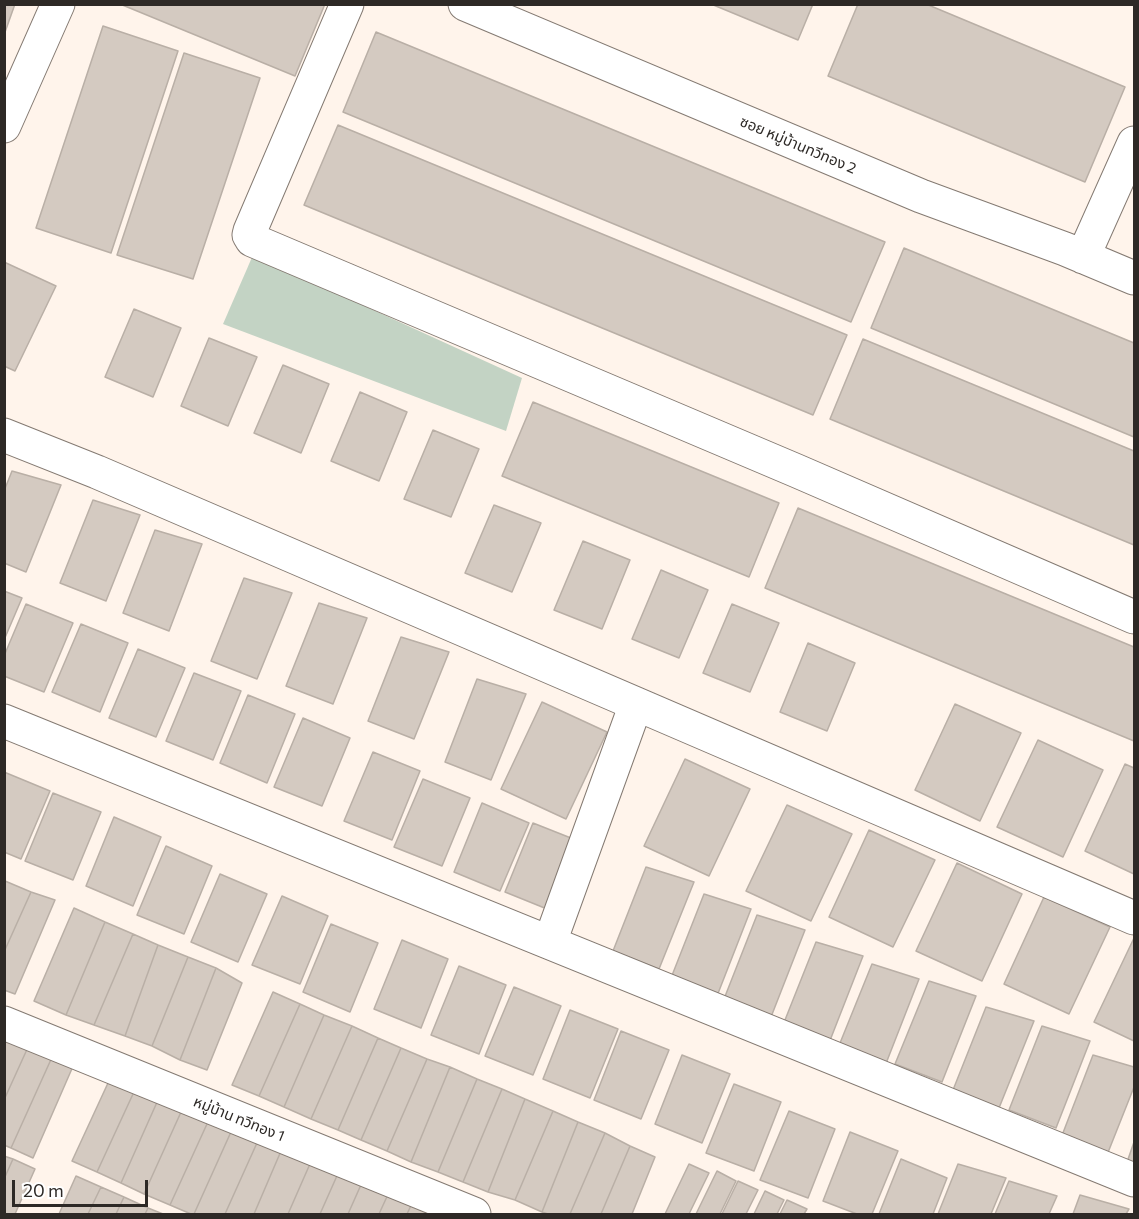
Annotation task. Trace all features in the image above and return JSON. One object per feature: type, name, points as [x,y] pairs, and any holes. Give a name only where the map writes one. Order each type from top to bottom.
[{"type":"street","points":[[4,126],[58,4]]},
{"type":"street","points":[[347,4],[250,231],[249,235],[252,240],[786,466],[1134,617]]},
{"type":"street","name":"ซอย หมู่บ้านทวีทอง 2","points":[[465,4],[921,196],[1134,278]]},
{"type":"street","points":[[1083,257],[1134,143]]},
{"type":"street","points":[[4,435],[96,472],[1134,918]]},
{"type":"street","points":[[550,942],[636,704]]},
{"type":"street","points":[[4,721],[1134,1180]]},
{"type":"street","name":"หมู่บ้าน ทวีทอง 1","points":[[4,1023],[474,1215]]},
{"type":"green space","points":[[253,255],[522,378],[506,431],[223,324]]},
{"type":"building","points":[[4,4],[15,4],[4,35]]},
{"type":"building","points":[[120,4],[325,4],[295,76]]},
{"type":"building","points":[[711,4],[813,4],[798,40]]},
{"type":"building","points":[[858,4],[926,4],[1125,87],[1085,182],[828,76]]},
{"type":"building","points":[[103,26],[178,51],[111,253],[36,228]]},
{"type":"building","points":[[376,32],[885,242],[851,322],[343,112]]},
{"type":"building","points":[[184,53],[260,78],[193,279],[117,255]]},
{"type":"building","points":[[338,125],[847,335],[813,415],[304,205]]},
{"type":"building","points":[[904,248],[1134,343],[1134,437],[871,328]]},
{"type":"building","points":[[4,262],[56,286],[15,371],[4,366]]},
{"type":"building","points":[[134,309],[181,328],[153,397],[105,377]]},
{"type":"building","points":[[209,338],[257,357],[228,426],[181,406]]},
{"type":"building","points":[[863,339],[1134,451],[1134,545],[830,419]]},
{"type":"building","points":[[283,365],[329,384],[301,453],[254,433]]},
{"type":"building","points":[[360,392],[407,412],[379,481],[331,461]]},
{"type":"building","points":[[533,402],[779,503],[749,577],[502,476]]},
{"type":"building","points":[[433,430],[479,449],[451,517],[404,499]]},
{"type":"building","points":[[12,471],[61,485],[26,572],[4,563],[4,491]]},
{"type":"building","points":[[93,500],[140,515],[106,601],[60,583]]},
{"type":"building","points":[[494,505],[541,523],[512,592],[465,573]]},
{"type":"building","points":[[798,508],[1134,647],[1134,741],[765,588]]},
{"type":"building","points":[[155,530],[202,544],[169,631],[123,613]]},
{"type":"building","points":[[583,541],[630,560],[602,629],[554,610]]},
{"type":"building","points":[[661,570],[708,590],[679,658],[632,639]]},
{"type":"building","points":[[244,578],[292,593],[257,679],[211,661]]},
{"type":"building","points":[[4,591],[22,598],[4,640]]},
{"type":"building","points":[[319,603],[367,618],[333,704],[286,686]]},
{"type":"building","points":[[26,604],[73,623],[44,692],[4,676],[4,656]]},
{"type":"building","points":[[732,604],[779,623],[750,692],[703,673]]},
{"type":"building","points":[[81,624],[128,643],[100,712],[52,692]]},
{"type":"building","points":[[401,637],[449,652],[414,739],[368,721]]},
{"type":"building","points":[[808,643],[855,663],[827,731],[780,712]]},
{"type":"building","points":[[138,649],[185,668],[156,737],[109,718]]},
{"type":"building","points":[[194,673],[241,691],[213,760],[166,741]]},
{"type":"building","points":[[477,679],[526,694],[491,780],[445,762]]},
{"type":"building","points":[[248,695],[295,714],[267,783],[220,763]]},
{"type":"building","points":[[542,702],[607,732],[566,819],[501,789]]},
{"type":"building","points":[[955,704],[1021,733],[980,821],[915,790]]},
{"type":"building","points":[[303,718],[350,738],[322,806],[274,787]]},
{"type":"building","points":[[1038,740],[1103,770],[1063,857],[997,827]]},
{"type":"building","points":[[373,752],[420,771],[392,840],[344,821]]},
{"type":"building","points":[[685,759],[750,789],[709,876],[644,846]]},
{"type":"building","points":[[1125,764],[1134,768],[1134,874],[1085,851]]},
{"type":"building","points":[[4,772],[50,791],[21,859],[4,852]]},
{"type":"building","points":[[423,779],[470,798],[442,866],[394,847]]},
{"type":"building","points":[[53,793],[101,812],[73,880],[25,861]]},
{"type":"building","points":[[482,803],[529,823],[500,891],[454,872]]},
{"type":"building","points":[[787,805],[852,834],[811,921],[746,891]]},
{"type":"building","points":[[114,817],[161,837],[133,906],[86,886]]},
{"type":"building","points":[[533,823],[581,842],[552,911],[505,892]]},
{"type":"building","points":[[869,830],[935,860],[893,947],[829,917]]},
{"type":"building","points":[[166,846],[212,866],[184,934],[137,915]]},
{"type":"building","points":[[957,863],[1022,894],[982,981],[916,951]]},
{"type":"building","points":[[646,867],[694,882],[659,969],[613,951]]},
{"type":"building","points":[[220,874],[267,894],[238,962],[191,942]]},
{"type":"building","points":[[4,882],[31,892],[4,952]]},
{"type":"building","points":[[31,892],[55,900],[15,994],[4,990],[4,952]]},
{"type":"building","points":[[704,894],[751,909],[717,996],[671,978]]},
{"type":"building","points":[[282,896],[328,916],[300,984],[252,965]]},
{"type":"building","points":[[1044,897],[1110,927],[1069,1014],[1004,984]]},
{"type":"building","points":[[74,908],[105,922],[66,1015],[34,1001]]},
{"type":"building","points":[[757,915],[805,930],[771,1017],[724,999]]},
{"type":"building","points":[[105,922],[133,934],[94,1025],[66,1015]]},
{"type":"building","points":[[331,924],[378,943],[350,1012],[303,992]]},
{"type":"building","points":[[133,934],[158,945],[125,1036],[94,1025]]},
{"type":"building","points":[[1134,938],[1134,1041],[1094,1022]]},
{"type":"building","points":[[402,940],[448,959],[421,1028],[374,1009]]},
{"type":"building","points":[[816,942],[863,956],[829,1043],[783,1025]]},
{"type":"building","points":[[158,945],[188,957],[152,1046],[125,1036]]},
{"type":"building","points":[[188,957],[216,968],[180,1060],[152,1046]]},
{"type":"building","points":[[872,964],[919,979],[885,1066],[838,1048]]},
{"type":"building","points":[[459,966],[506,985],[479,1054],[431,1035]]},
{"type":"building","points":[[216,968],[242,983],[207,1070],[180,1060]]},
{"type":"building","points":[[929,981],[976,996],[942,1082],[895,1064]]},
{"type":"building","points":[[514,987],[561,1006],[533,1075],[485,1056]]},
{"type":"building","points":[[273,992],[300,1004],[259,1096],[232,1085]]},
{"type":"building","points":[[300,1004],[324,1015],[284,1107],[259,1096]]},
{"type":"building","points":[[986,1007],[1034,1021],[999,1108],[953,1090]]},
{"type":"building","points":[[570,1010],[618,1029],[590,1098],[543,1079]]},
{"type":"building","points":[[324,1015],[352,1026],[311,1119],[284,1107]]},
{"type":"building","points":[[352,1026],[378,1038],[338,1130],[311,1119]]},
{"type":"building","points":[[1042,1026],[1090,1041],[1056,1128],[1009,1110]]},
{"type":"building","points":[[621,1031],[669,1050],[641,1119],[594,1100]]},
{"type":"building","points":[[4,1034],[29,1045],[4,1100]]},
{"type":"building","points":[[378,1038],[401,1048],[361,1140],[338,1130]]},
{"type":"building","points":[[29,1045],[53,1055],[11,1148],[4,1145],[4,1100]]},
{"type":"building","points":[[401,1048],[427,1059],[387,1151],[361,1140]]},
{"type":"building","points":[[53,1055],[74,1064],[33,1158],[11,1148]]},
{"type":"building","points":[[682,1055],[730,1074],[702,1143],[655,1124]]},
{"type":"building","points":[[1093,1055],[1134,1067],[1134,1087],[1107,1155],[1061,1138]]},
{"type":"building","points":[[427,1059],[450,1067],[411,1162],[387,1151]]},
{"type":"building","points":[[450,1067],[477,1079],[438,1172],[411,1162]]},
{"type":"building","points":[[114,1070],[139,1081],[97,1172],[72,1161]]},
{"type":"building","points":[[477,1079],[502,1089],[463,1182],[438,1172]]},
{"type":"building","points":[[139,1081],[162,1091],[121,1183],[97,1172]]},
{"type":"building","points":[[734,1084],[781,1102],[754,1171],[706,1153]]},
{"type":"building","points":[[502,1089],[525,1099],[488,1192],[463,1182]]},
{"type":"building","points":[[162,1091],[186,1101],[144,1194],[121,1183]]},
{"type":"building","points":[[525,1099],[553,1111],[515,1200],[488,1192]]},
{"type":"building","points":[[186,1101],[212,1113],[170,1205],[144,1194]]},
{"type":"building","points":[[553,1111],[578,1122],[542,1212],[515,1200]]},
{"type":"building","points":[[789,1111],[835,1129],[808,1198],[760,1180]]},
{"type":"building","points":[[212,1113],[235,1123],[194,1214],[191,1214],[170,1205]]},
{"type":"building","points":[[578,1122],[605,1133],[570,1214],[542,1212]]},
{"type":"building","points":[[235,1123],[261,1134],[225,1214],[194,1214]]},
{"type":"building","points":[[850,1132],[898,1151],[872,1214],[857,1214],[823,1201]]},
{"type":"building","points":[[605,1133],[630,1146],[601,1214],[570,1214]]},
{"type":"building","points":[[261,1134],[284,1144],[254,1214],[225,1214]]},
{"type":"building","points":[[1134,1142],[1134,1168],[1126,1165]]},
{"type":"building","points":[[284,1144],[313,1157],[288,1214],[254,1214]]},
{"type":"building","points":[[630,1146],[655,1157],[632,1214],[601,1214]]},
{"type":"building","points":[[4,1156],[13,1159],[4,1179]]},
{"type":"building","points":[[313,1157],[340,1169],[320,1214],[288,1214]]},
{"type":"building","points":[[13,1159],[35,1169],[15,1214],[4,1214],[4,1179]]},
{"type":"building","points":[[901,1159],[947,1178],[933,1214],[879,1214]]},
{"type":"building","points":[[689,1164],[709,1173],[689,1214],[665,1214]]},
{"type":"building","points":[[958,1164],[1006,1178],[991,1214],[938,1214]]},
{"type":"building","points":[[340,1169],[364,1178],[348,1214],[320,1214]]},
{"type":"building","points":[[717,1171],[736,1181],[720,1214],[696,1214]]},
{"type":"building","points":[[76,1176],[101,1187],[88,1214],[59,1214]]},
{"type":"building","points":[[364,1178],[390,1190],[379,1214],[348,1214]]},
{"type":"building","points":[[738,1181],[758,1190],[746,1214],[722,1214]]},
{"type":"building","points":[[1009,1181],[1057,1196],[1049,1214],[995,1214]]},
{"type":"building","points":[[101,1187],[124,1197],[116,1214],[88,1214]]},
{"type":"building","points":[[390,1190],[414,1199],[407,1214],[379,1214]]},
{"type":"building","points":[[765,1191],[784,1200],[777,1214],[754,1214]]},
{"type":"building","points":[[1080,1195],[1129,1209],[1126,1214],[1073,1214]]},
{"type":"building","points":[[124,1197],[148,1208],[145,1214],[116,1214]]},
{"type":"building","points":[[414,1199],[438,1214],[407,1214]]},
{"type":"building","points":[[787,1200],[807,1209],[804,1214],[780,1214]]},
{"type":"building","points":[[148,1208],[163,1214],[145,1214]]}]
